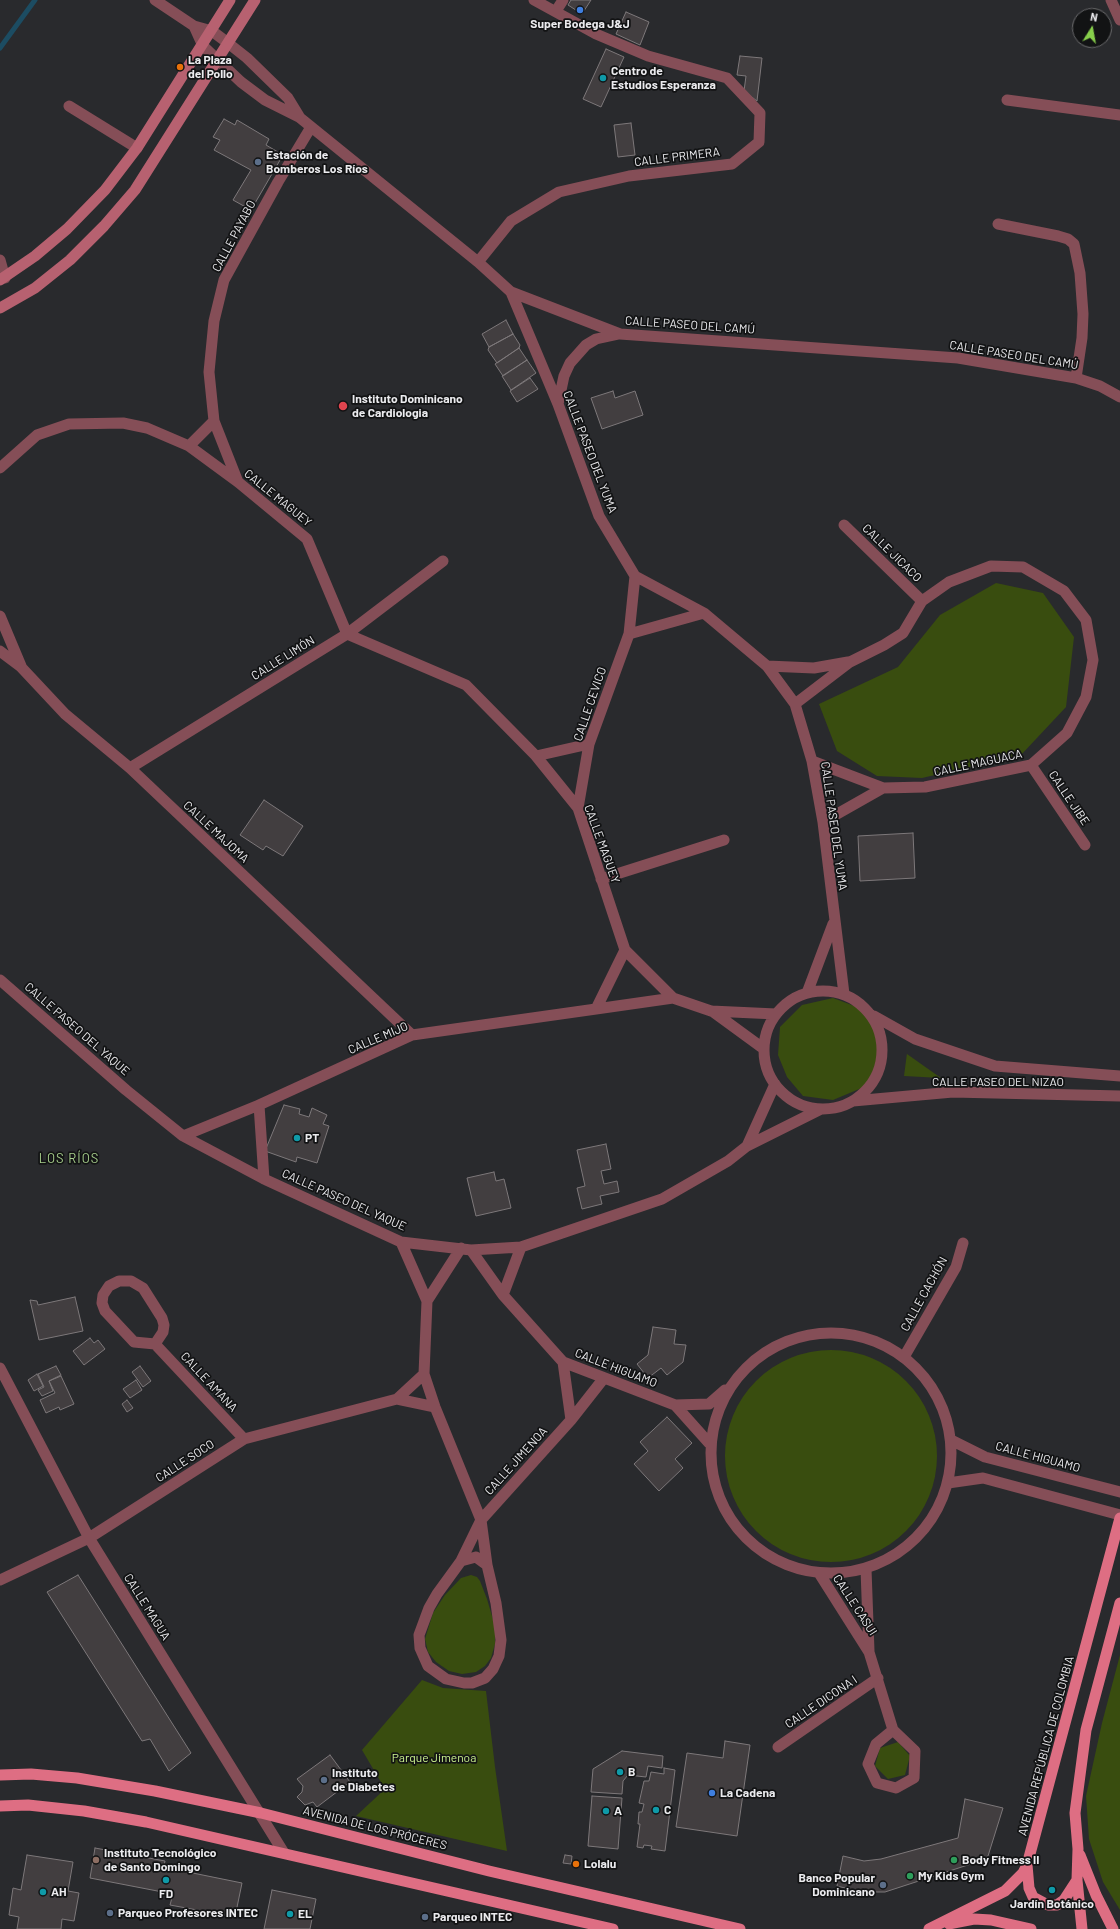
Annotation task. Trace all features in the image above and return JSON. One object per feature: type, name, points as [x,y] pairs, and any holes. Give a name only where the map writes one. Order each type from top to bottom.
[{"type":"main road","points":[[3,279],[35,256],[67,229],[105,190],[137,148],[203,46],[230,0]]},
{"type":"main road","points":[[0,308],[35,288],[70,260],[104,226],[135,190],[255,0]]},
{"type":"main road","name":"AVENIDA REPÚBLICA DE COLOMBIA","points":[[929,1929],[1005,1891],[1023,1873],[1027,1865],[1120,1518]]},
{"type":"main road","points":[[1082,1929],[1077,1880],[1078,1849],[1075,1813],[1086,1730],[1120,1603]]},
{"type":"main road","name":"AVENIDA DE LOS PRÓCERES","points":[[0,1775],[30,1774],[126,1785],[261,1813],[496,1872],[740,1929]]},
{"type":"main road","points":[[0,1806],[28,1805],[84,1811],[284,1853],[613,1929]]},
{"type":"main road","points":[[1078,1849],[1096,1895],[1113,1929]]},
{"type":"main road","points":[[1027,1865],[1029,1888],[1033,1898],[1048,1905],[1057,1905],[1064,1900],[1077,1880]]},
{"type":"main road","points":[[929,1929],[974,1919],[991,1920],[1031,1929]]},
{"type":"street","points":[[155,0],[194,26],[212,30],[247,58],[288,98],[299,117]]},
{"type":"street","name":"CALLE PRIMERA","points":[[478,262],[512,221],[559,192],[629,176],[732,164],[759,142],[760,113],[727,78],[648,56],[596,34],[534,0]]},
{"type":"street","points":[[556,11],[563,0]]},
{"type":"street","points":[[1111,0],[1120,20]]},
{"type":"street","points":[[194,26],[203,46],[241,82],[265,100],[299,117]]},
{"type":"street","points":[[1007,100],[1120,115]]},
{"type":"street","points":[[69,106],[137,148]]},
{"type":"street","name":"CALLE PASEO DEL CAMÚ","points":[[299,117],[478,262],[511,292],[620,334],[958,358],[1076,378],[1100,386],[1120,397]]},
{"type":"street","name":"CALLE PAYABO","points":[[238,482],[214,421],[209,372],[214,321],[224,280],[278,182],[311,127]]},
{"type":"street","points":[[998,224],[1058,236],[1068,239],[1074,244],[1080,273],[1083,318],[1076,378]]},
{"type":"street","points":[[0,260],[3,279]]},
{"type":"street","name":"CALLE PASEO DEL YUMA","points":[[511,292],[558,404],[599,516],[635,576],[704,613],[768,666],[795,704],[812,761],[823,822],[844,994]]},
{"type":"street","points":[[558,404],[564,376],[570,363],[586,345],[596,339],[620,334]]},
{"type":"street","points":[[189,446],[214,421]]},
{"type":"street","name":"CALLE MAGUEY","points":[[0,468],[37,435],[69,424],[123,423],[147,428],[189,446],[238,482],[307,538],[347,634],[466,685],[536,756],[578,808],[625,950],[673,998],[711,1011],[776,1014]]},
{"type":"street","name":"CALLE JICACO","points":[[844,525],[922,600]]},
{"type":"street","name":"CALLE LIMÓN","points":[[130,768],[347,634],[443,561]]},
{"type":"street","name":"CALLE MAGUACA","points":[[795,704],[850,662],[884,646],[903,633],[922,600],[949,582],[991,566],[1023,568],[1064,591],[1086,620],[1094,660],[1086,697],[1067,734],[1031,765],[925,787],[883,788],[812,761]]},
{"type":"street","name":"CALLE CEVICO","points":[[578,808],[589,744],[629,634],[635,576]]},
{"type":"street","points":[[629,634],[704,613]]},
{"type":"street","points":[[0,616],[21,667]]},
{"type":"street","name":"CALLE MAJOMA","points":[[0,651],[21,667],[65,714],[130,768],[412,1035]]},
{"type":"street","points":[[768,666],[814,668],[850,662]]},
{"type":"street","points":[[536,756],[589,744]]},
{"type":"street","name":"CALLE JIBE","points":[[1031,765],[1085,845]]},
{"type":"street","name":"CALLE MAGUACA","points":[[823,822],[883,788]]},
{"type":"street","points":[[601,879],[724,840]]},
{"type":"street","name":"CALLE PASEO DEL YUMA","points":[[807,993],[834,921]]},
{"type":"street","points":[[596,1009],[625,950]]},
{"type":"street","name":"CALLE PASEO DEL YAQUE","points":[[0,980],[126,1090],[183,1136],[264,1179],[401,1242],[466,1249],[520,1247],[662,1198],[728,1161],[747,1146],[821,1109]]},
{"type":"street","points":[[825,990],[844,994],[860,1003],[874,1016],[881,1034],[883,1054],[878,1074],[866,1091],[853,1102],[837,1107],[821,1109],[804,1106],[788,1097],[775,1084],[766,1067],[764,1049],[767,1030],[776,1014],[789,1001],[807,993],[825,990]]},
{"type":"street","name":"CALLE MAGUEY","points":[[596,1009],[673,998]]},
{"type":"street","name":"CALLE MIJO","points":[[183,1136],[259,1105],[412,1035],[596,1009]]},
{"type":"street","name":"CALLE MAGUEY","points":[[711,1011],[764,1049]]},
{"type":"street","name":"CALLE PASEO DEL NIZAO","points":[[874,1016],[915,1039],[995,1066],[1120,1076]]},
{"type":"street","name":"CALLE PASEO DEL YAQUE","points":[[747,1146],[775,1084]]},
{"type":"street","name":"CALLE PASEO DEL NIZAO","points":[[853,1102],[953,1092],[1120,1096]]},
{"type":"street","points":[[259,1105],[264,1179]]},
{"type":"street","points":[[401,1242],[427,1302],[424,1374],[435,1407],[481,1520],[487,1565],[500,1621],[501,1640],[499,1656],[493,1670],[485,1678],[472,1683],[454,1682],[436,1673],[428,1666],[420,1648],[419,1635],[429,1608],[461,1560],[476,1557],[487,1565]]},
{"type":"street","name":"CALLE CACHÓN","points":[[904,1357],[956,1267],[963,1243]]},
{"type":"street","points":[[503,1295],[520,1247]]},
{"type":"street","points":[[427,1302],[466,1249]]},
{"type":"street","name":"CALLE HIGUAMO","points":[[466,1249],[503,1295],[563,1362],[676,1405],[709,1404],[729,1386]]},
{"type":"street","points":[[119,1281],[131,1281],[143,1288],[162,1318],[164,1325],[163,1332],[155,1344],[134,1342],[105,1311],[102,1303],[102,1295],[110,1286],[119,1281]]},
{"type":"street","points":[[824,1332],[852,1334],[879,1342],[904,1357],[927,1380],[943,1408],[951,1440],[952,1462],[948,1483],[937,1512],[918,1537],[894,1556],[866,1569],[842,1573],[819,1573],[782,1564],[750,1544],[726,1515],[712,1480],[709,1443],[716,1414],[729,1386],[747,1365],[770,1348],[796,1337],[824,1332]]},
{"type":"street","name":"CALLE AMANA","points":[[155,1344],[244,1439]]},
{"type":"street","points":[[563,1362],[571,1420]]},
{"type":"street","name":"CALLE MAGUA","points":[[0,1368],[89,1538],[261,1813],[284,1853]]},
{"type":"street","name":"CALLE SOCO","points":[[397,1399],[424,1374]]},
{"type":"street","name":"CALLE JIMENOA","points":[[461,1560],[481,1520],[571,1420],[604,1378]]},
{"type":"street","name":"CALLE SOCO","points":[[0,1580],[89,1538],[244,1439],[397,1399],[435,1407]]},
{"type":"street","name":"CALLE HIGUAMO","points":[[676,1405],[709,1443]]},
{"type":"street","name":"CALLE HIGUAMO","points":[[951,1440],[985,1457],[1120,1492]]},
{"type":"street","points":[[948,1483],[983,1478],[1120,1515]]},
{"type":"street","name":"CALLE CASUI","points":[[866,1569],[869,1652]]},
{"type":"street","name":"CALLE CASUI","points":[[819,1573],[869,1652],[893,1730]]},
{"type":"street","name":"CALLE DICONA I","points":[[778,1747],[878,1678]]},
{"type":"street","points":[[893,1730],[915,1751],[914,1778],[896,1788],[877,1783],[868,1764],[876,1744],[893,1730]]},
{"type":"green space","points":[[996,583],[1043,593],[1074,637],[1066,707],[1021,755],[922,778],[877,776],[837,751],[819,704],[898,667],[940,615]]},
{"type":"green space","points":[[833,998],[865,1010],[876,1035],[880,1060],[864,1087],[833,1100],[803,1096],[787,1077],[778,1055],[780,1027],[802,1005]]},
{"type":"green space","points":[[907,1054],[941,1078],[904,1076]]},
{"type":"green space","points":[[831,1350],[852,1352],[871,1358],[890,1368],[906,1381],[919,1397],[929,1416],[935,1435],[937,1456],[935,1477],[929,1496],[919,1515],[906,1531],[890,1544],[871,1554],[852,1560],[831,1562],[810,1560],[791,1554],[772,1544],[756,1531],[743,1515],[733,1496],[727,1477],[725,1456],[727,1435],[733,1416],[743,1397],[756,1381],[772,1368],[791,1358],[810,1352]]},
{"type":"green space","points":[[471,1575],[477,1577],[480,1581],[487,1599],[495,1626],[495,1644],[491,1658],[485,1666],[476,1672],[462,1674],[449,1671],[436,1662],[428,1652],[425,1639],[433,1613],[445,1595],[461,1578]]},
{"type":"green space","points":[[1120,1655],[1120,1910],[1103,1882],[1089,1839],[1086,1796],[1102,1723]]},
{"type":"green space","name":"Parque Jimenoa","points":[[422,1680],[443,1688],[486,1691],[507,1851],[356,1816],[385,1789],[362,1750]]},
{"type":"green space","points":[[898,1742],[910,1756],[905,1775],[888,1779],[875,1766],[880,1748]]},
{"type":"building","name":"Super Bodega J&J","points":[[571,0],[591,0],[582,14],[568,5]]},
{"type":"building","points":[[626,12],[649,22],[640,45],[616,34]]},
{"type":"building","name":"Centro de Estudios Esperanza","points":[[606,49],[624,57],[601,107],[583,99]]},
{"type":"building","points":[[740,56],[762,58],[757,101],[744,91],[746,76],[737,75]]},
{"type":"building","name":"Estación de Bomberos Los Ríos","points":[[224,119],[235,125],[237,120],[269,139],[266,145],[283,155],[251,210],[233,200],[251,170],[214,150],[220,140],[213,137]]},
{"type":"building","points":[[631,123],[635,155],[618,157],[614,125]]},
{"type":"building","points":[[506,320],[513,334],[489,347],[482,334]]},
{"type":"building","points":[[513,334],[520,345],[519,348],[497,363],[488,350],[489,347]]},
{"type":"building","points":[[519,348],[527,360],[503,376],[495,364]]},
{"type":"building","points":[[527,360],[536,373],[511,390],[502,376]]},
{"type":"building","points":[[530,378],[538,389],[517,402],[510,391]]},
{"type":"building","points":[[613,391],[615,398],[635,391],[643,415],[602,429],[591,398]]},
{"type":"building","points":[[264,800],[303,826],[283,856],[266,846],[263,850],[240,835]]},
{"type":"building","points":[[913,833],[915,878],[860,881],[858,836]]},
{"type":"building","name":"PT","points":[[284,1105],[300,1109],[299,1114],[309,1117],[312,1108],[327,1115],[323,1124],[329,1126],[317,1163],[297,1157],[296,1162],[265,1151]]},
{"type":"building","points":[[606,1144],[611,1169],[601,1171],[604,1184],[617,1181],[619,1192],[600,1196],[602,1204],[582,1209],[577,1188],[585,1186],[577,1150]]},
{"type":"building","points":[[494,1172],[496,1181],[504,1179],[511,1208],[476,1216],[467,1178]]},
{"type":"building","points":[[75,1297],[83,1331],[39,1340],[30,1300],[37,1301],[38,1305]]},
{"type":"building","points":[[653,1327],[676,1330],[674,1344],[686,1345],[683,1362],[667,1375],[661,1368],[648,1378],[637,1364],[648,1355]]},
{"type":"building","points":[[90,1338],[94,1343],[98,1340],[105,1349],[84,1365],[73,1351]]},
{"type":"building","points":[[56,1366],[61,1375],[49,1381],[53,1391],[42,1396],[38,1390],[44,1387],[38,1374]]},
{"type":"building","points":[[140,1366],[151,1381],[143,1387],[132,1372]]},
{"type":"building","points":[[37,1374],[43,1386],[34,1391],[28,1380]]},
{"type":"building","points":[[61,1376],[74,1404],[60,1410],[59,1407],[46,1413],[40,1400],[55,1393],[49,1381]]},
{"type":"building","points":[[136,1380],[142,1390],[130,1398],[123,1389]]},
{"type":"building","points":[[127,1400],[133,1408],[127,1412],[122,1404]]},
{"type":"building","points":[[667,1417],[692,1443],[675,1459],[683,1468],[659,1491],[634,1464],[648,1451],[640,1442]]},
{"type":"building","points":[[78,1575],[191,1753],[169,1771],[150,1739],[142,1741],[47,1592]]},
{"type":"building","name":"La Cadena","points":[[725,1741],[750,1745],[737,1836],[676,1827],[687,1753],[723,1758]]},
{"type":"building","name":"B","points":[[622,1751],[663,1756],[662,1768],[648,1766],[646,1777],[628,1775],[623,1781],[622,1794],[591,1792],[593,1769]]},
{"type":"building","name":"Instituto de Diabetes","points":[[330,1755],[350,1782],[317,1807],[313,1802],[305,1805],[297,1797],[302,1792],[303,1786],[297,1779]]},
{"type":"building","name":"C","points":[[664,1768],[675,1770],[665,1851],[651,1849],[652,1846],[644,1845],[643,1848],[637,1847],[640,1824],[638,1824],[639,1812],[642,1812],[644,1804],[639,1803],[644,1781],[649,1781],[651,1772],[664,1774]]},
{"type":"building","name":"A","points":[[592,1796],[622,1798],[618,1849],[588,1846]]},
{"type":"building","points":[[965,1799],[1003,1808],[988,1856],[977,1862],[885,1892],[861,1892],[837,1886],[843,1856],[864,1861],[881,1859],[958,1838]]},
{"type":"building","name":"FD","points":[[95,1848],[165,1861],[163,1870],[177,1872],[178,1870],[242,1883],[235,1917],[170,1905],[173,1894],[90,1878]]},
{"type":"building","name":"AH","points":[[27,1855],[73,1862],[68,1891],[79,1893],[74,1921],[62,1919],[61,1929],[17,1929],[19,1917],[9,1915],[13,1888],[21,1890]]},
{"type":"building","points":[[565,1855],[572,1856],[571,1864],[563,1863]]},
{"type":"building","name":"EL","points":[[272,1890],[316,1899],[310,1929],[264,1929]]},
{"type":"waterway","points":[[0,48],[35,0]]},
{"type":"place","name":"Super Bodega J&J","points":[[580,10]]},
{"type":"place","name":"La Plaza del Pollo","points":[[180,67]]},
{"type":"place","name":"Centro de Estudios Esperanza","points":[[603,78]]},
{"type":"place","name":"Estación de Bomberos Los Ríos","points":[[258,162]]},
{"type":"place","name":"Instituto Dominicano de Cardiologia","points":[[343,406]]},
{"type":"place","name":"PT","points":[[297,1138]]},
{"type":"place","name":"B","points":[[620,1772]]},
{"type":"place","name":"Instituto de Diabetes","points":[[324,1780]]},
{"type":"place","name":"La Cadena","points":[[712,1793]]},
{"type":"place","name":"C","points":[[656,1810]]},
{"type":"place","name":"A","points":[[606,1811]]},
{"type":"place","name":"Instituto Tecnológico de Santo Domingo","points":[[96,1860]]},
{"type":"place","name":"Body Fitness II","points":[[954,1860]]},
{"type":"place","name":"Lolalu","points":[[576,1864]]},
{"type":"place","name":"My Kids Gym","points":[[910,1876]]},
{"type":"place","name":"FD","points":[[166,1880]]},
{"type":"place","name":"Banco Popular Dominicano","points":[[883,1885]]},
{"type":"place","name":"Jardín Botánico","points":[[1052,1890]]},
{"type":"place","name":"AH","points":[[43,1892]]},
{"type":"place","name":"Parqueo Profesores INTEC","points":[[110,1913]]},
{"type":"place","name":"EL","points":[[290,1914]]},
{"type":"place","name":"Parqueo INTEC","points":[[425,1917]]},
{"type":"district","name":"LOS RÍOS","points":[[69,1159]]}]
